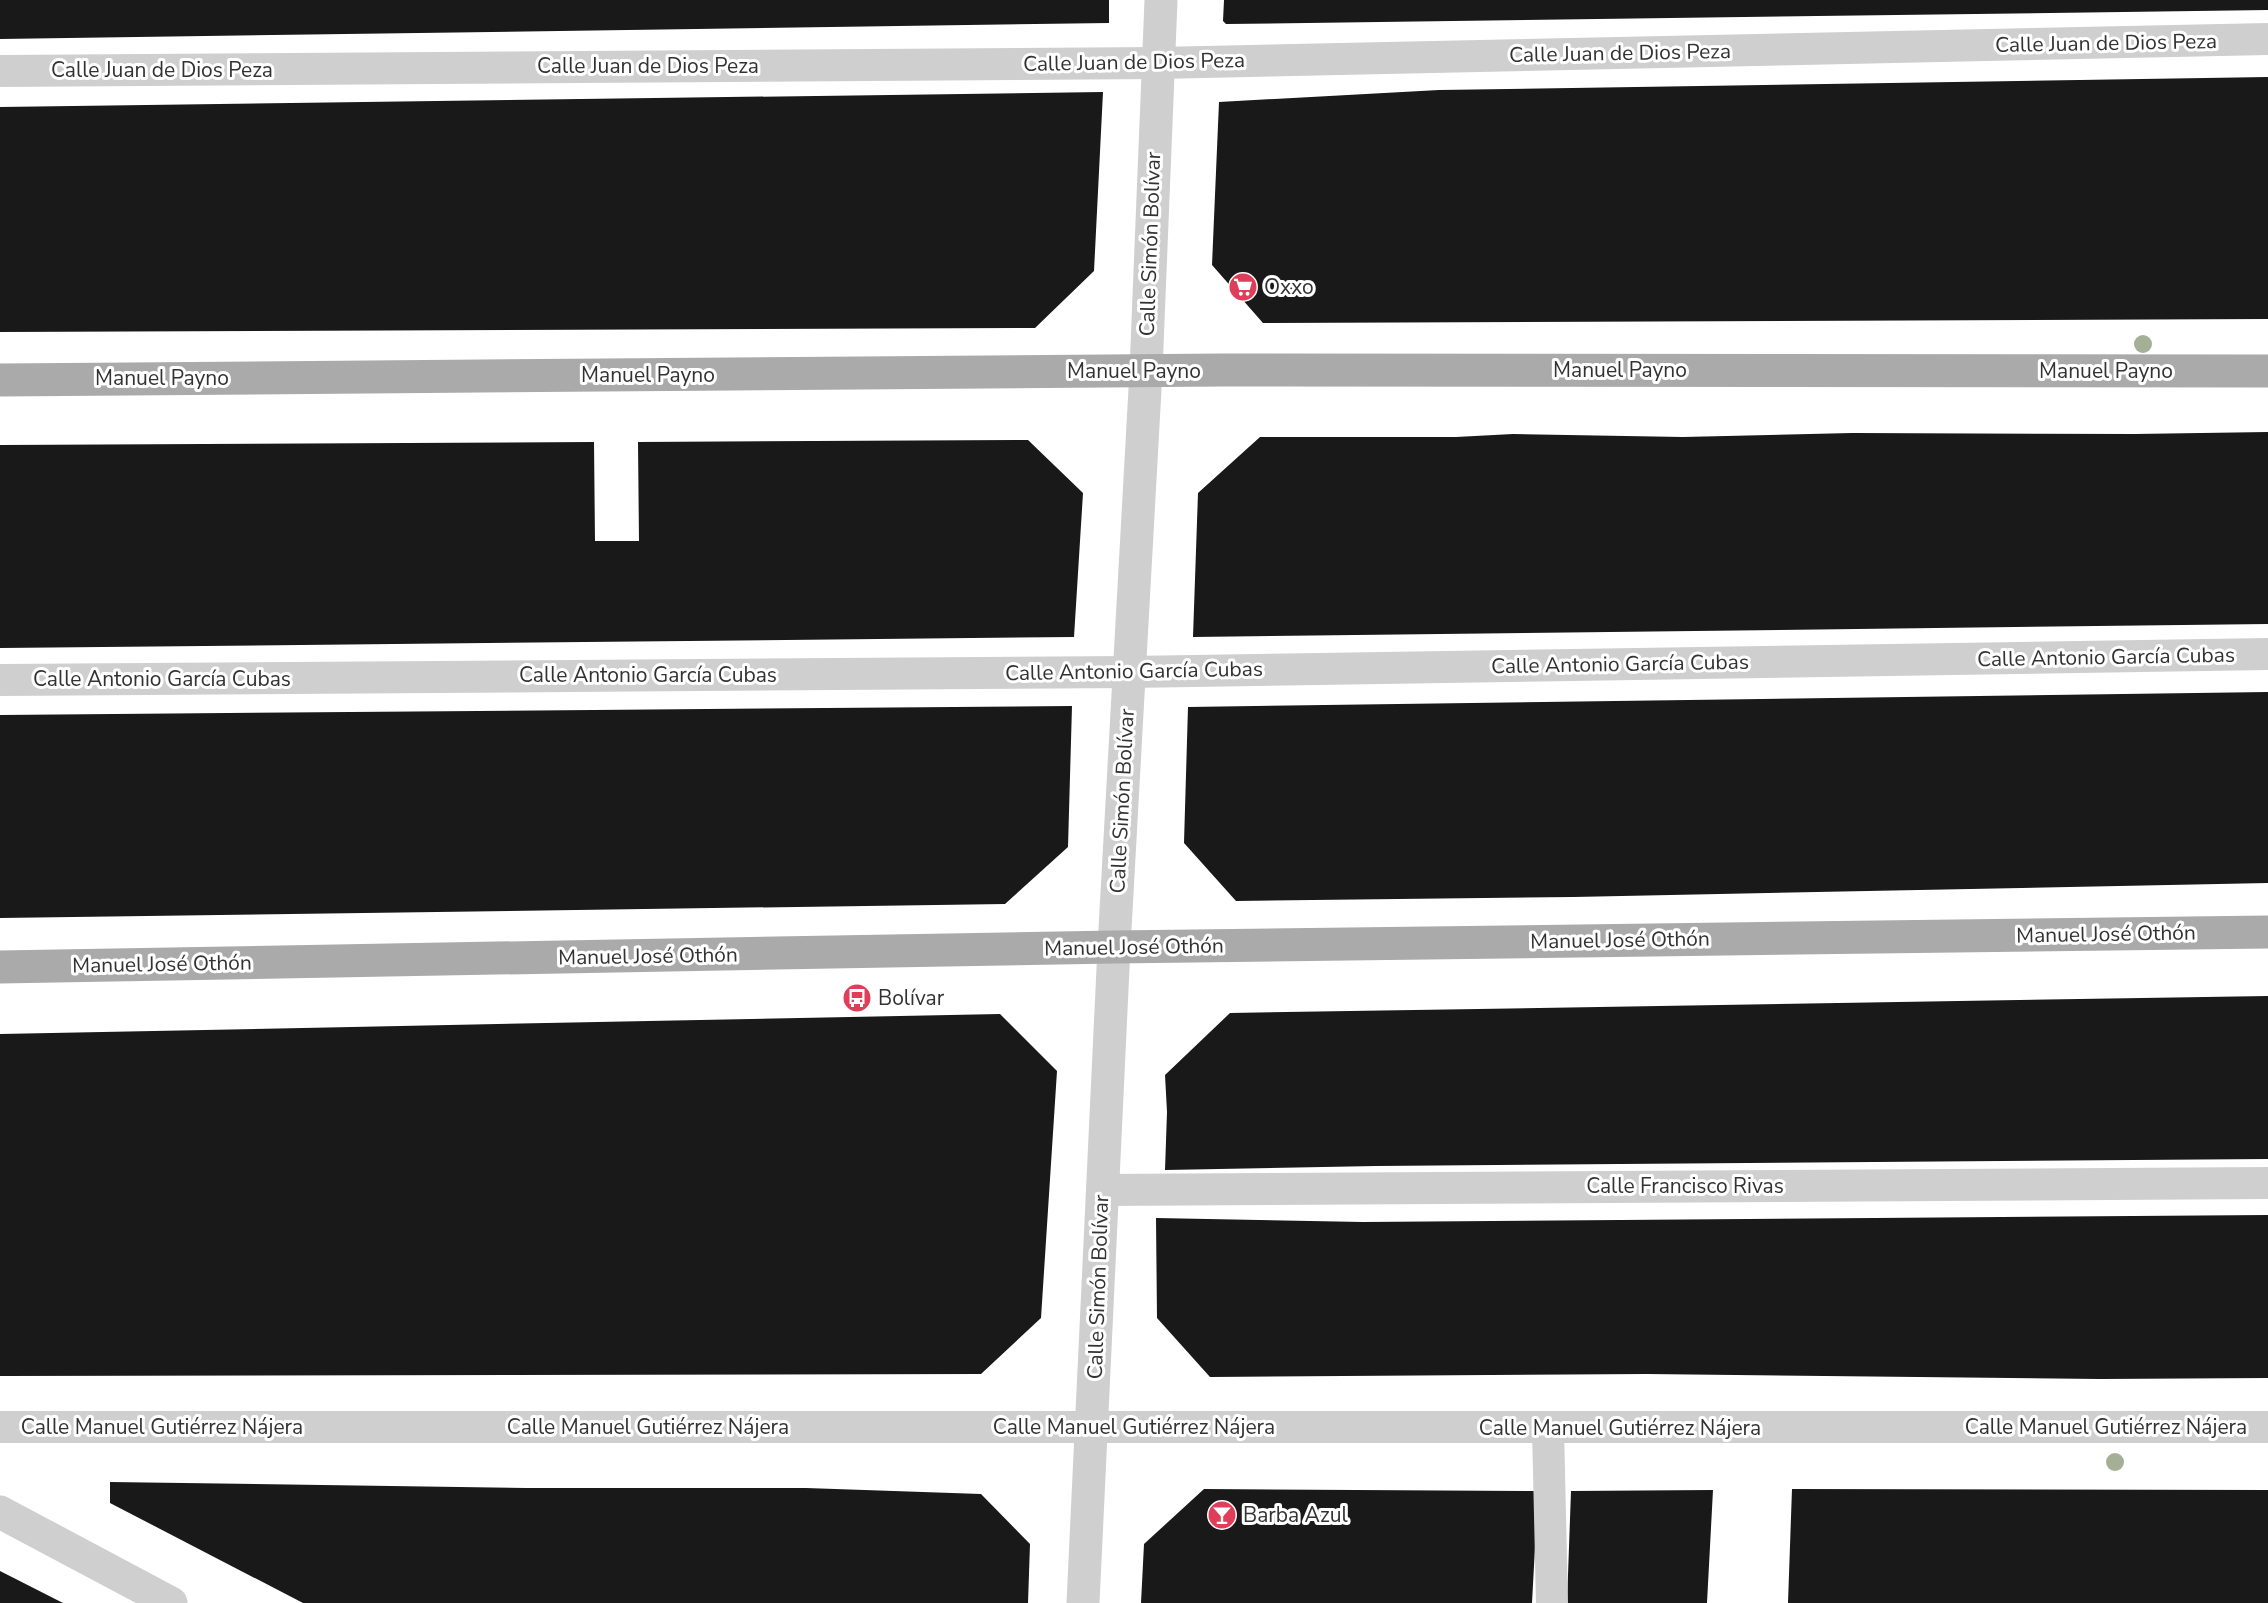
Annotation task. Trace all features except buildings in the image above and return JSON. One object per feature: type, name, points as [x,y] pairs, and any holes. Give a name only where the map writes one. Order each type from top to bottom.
[{"type":"main road","name":"Manuel Payno","points":[[0,380],[1146,371],[2268,371]]},
{"type":"main road","name":"Manuel José Othón","points":[[0,967],[1114,947],[2268,932]]},
{"type":"street","name":"Calle Simón Bolívar","points":[[1083,1603],[1114,947],[1146,371],[1161,0]]},
{"type":"street","name":"Calle Juan de Dios Peza","points":[[0,71],[1158,63],[2268,39]]},
{"type":"street","name":"Calle Antonio García Cubas","points":[[0,680],[1129,672],[2268,654]]},
{"type":"street","name":"Calle Francisco Rivas","points":[[1102,1190],[2268,1183]]},
{"type":"street","name":"Calle Manuel Gutiérrez Nájera","points":[[0,1427],[2268,1427]]},
{"type":"street","points":[[1548,1428],[1552,1603]]},
{"type":"street","points":[[0,1512],[171,1603]]},
{"type":"place","name":"Oxxo","points":[[1243,287]]},
{"type":"place","name":"Bolívar","points":[[857,998]]},
{"type":"place","name":"Barba Azul","points":[[1222,1515]]}]
